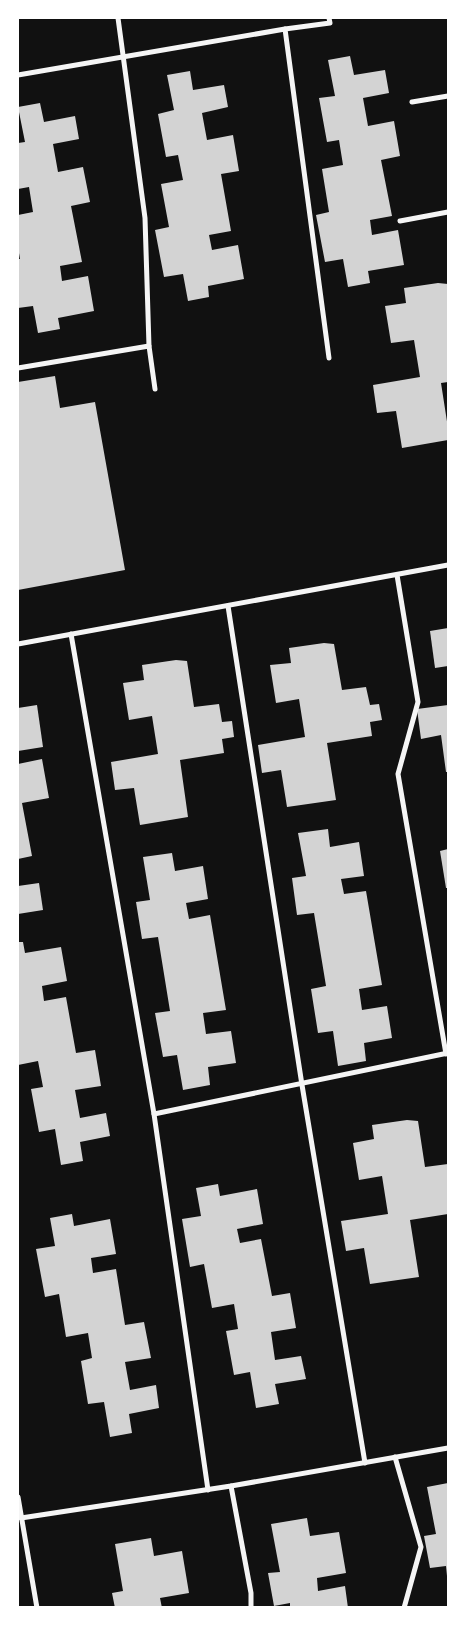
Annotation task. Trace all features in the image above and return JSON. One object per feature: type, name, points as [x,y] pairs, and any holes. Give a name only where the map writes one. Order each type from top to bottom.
[{"type":"street","points":[[118,18],[145,218],[149,346],[154,389]]},
{"type":"street","points":[[18,75],[330,23],[329,18]]},
{"type":"street","points":[[285,30],[329,358]]},
{"type":"street","points":[[412,102],[448,96]]},
{"type":"street","points":[[400,220],[448,212]]},
{"type":"street","points":[[18,368],[149,346]]},
{"type":"street","points":[[18,644],[448,566]]},
{"type":"street","points":[[154,1114],[448,1053],[398,774],[418,702],[397,575]]},
{"type":"street","points":[[228,606],[302,1084],[365,1463]]},
{"type":"street","points":[[71,634],[154,1114],[208,1490]]},
{"type":"street","points":[[21,1518],[208,1490],[448,1448]]},
{"type":"street","points":[[396,1457],[421,1547],[404,1608]]},
{"type":"street","points":[[231,1486],[251,1593],[251,1608]]},
{"type":"street","points":[[18,1497],[37,1608]]},
{"type":"building","points":[[350,56],[354,75],[385,70],[389,93],[363,98],[368,126],[394,121],[400,156],[381,160],[392,216],[370,220],[372,235],[398,230],[404,265],[368,271],[370,283],[348,287],[343,259],[325,262],[316,215],[329,212],[322,169],[343,165],[339,140],[327,142],[319,98],[335,96],[328,60]]},
{"type":"building","points":[[190,71],[193,90],[224,85],[228,107],[202,113],[207,140],[233,135],[239,171],[221,174],[231,231],[209,235],[212,250],[238,245],[244,279],[208,286],[209,297],[188,301],[183,274],[164,277],[155,230],[169,227],[161,184],[183,180],[178,155],[166,157],[158,114],[174,110],[167,75]]},
{"type":"building","points":[[40,103],[44,122],[75,116],[79,139],[53,144],[58,172],[83,167],[90,202],[71,206],[82,262],[60,266],[62,281],[88,276],[94,311],[58,318],[60,329],[38,333],[33,306],[18,308],[18,259],[20,259],[18,215],[33,212],[29,187],[18,189],[18,143],[25,142],[18,107]]},
{"type":"building","points":[[438,283],[448,284],[448,382],[441,383],[448,440],[402,448],[396,411],[377,413],[373,385],[420,377],[414,340],[391,343],[385,306],[406,303],[404,288]]},
{"type":"building","points":[[55,376],[60,408],[95,402],[125,570],[18,590],[18,382]]},
{"type":"building","points":[[448,628],[448,666],[435,668],[430,631]]},
{"type":"building","points":[[324,643],[334,644],[342,690],[366,687],[370,705],[379,704],[382,720],[370,722],[372,736],[327,743],[336,800],[287,807],[281,770],[262,773],[258,745],[305,737],[299,699],[276,703],[270,665],[291,663],[289,648]]},
{"type":"building","points":[[176,660],[187,661],[194,707],[219,704],[222,722],[232,721],[234,737],[222,739],[224,753],[180,760],[188,817],[140,825],[134,788],[115,790],[111,762],[158,754],[152,716],[129,720],[123,683],[144,680],[142,665]]},
{"type":"building","points":[[37,705],[43,747],[18,751],[18,708]]},
{"type":"building","points":[[448,705],[448,772],[446,772],[441,735],[421,739],[417,709]]},
{"type":"building","points":[[42,759],[49,798],[22,803],[32,856],[18,859],[18,764]]},
{"type":"building","points":[[328,829],[330,847],[359,842],[364,876],[341,879],[344,894],[366,891],[382,985],[359,989],[362,1010],[387,1006],[392,1038],[364,1043],[366,1061],[338,1066],[333,1031],[318,1033],[311,989],[326,986],[314,913],[297,915],[292,878],[306,876],[298,833]]},
{"type":"building","points":[[448,849],[448,888],[446,888],[440,851]]},
{"type":"building","points":[[172,853],[175,871],[203,866],[208,899],[186,903],[189,919],[210,915],[226,1010],[203,1013],[206,1034],[231,1031],[236,1063],[208,1067],[210,1085],[183,1090],[177,1055],[163,1057],[155,1013],[170,1011],[158,937],[142,939],[136,902],[150,900],[143,857]]},
{"type":"building","points":[[39,883],[43,910],[18,914],[18,886]]},
{"type":"building","points":[[18,942],[23,942],[25,953],[61,947],[67,981],[42,986],[44,1001],[66,997],[76,1053],[95,1050],[101,1086],[75,1090],[80,1118],[106,1113],[110,1136],[80,1142],[83,1161],[61,1165],[55,1129],[39,1132],[31,1089],[43,1087],[38,1061],[18,1065]]},
{"type":"building","points":[[407,1120],[418,1121],[425,1167],[448,1164],[448,1214],[410,1220],[419,1277],[370,1284],[364,1248],[346,1251],[341,1221],[388,1214],[382,1176],[359,1180],[353,1143],[374,1139],[372,1125]]},
{"type":"building","points":[[218,1184],[220,1196],[257,1189],[263,1224],[237,1229],[240,1243],[261,1239],[272,1296],[290,1293],[296,1328],[271,1332],[275,1360],[301,1356],[306,1379],[275,1384],[279,1404],[256,1408],[250,1372],[234,1375],[226,1331],[238,1329],[234,1304],[212,1308],[204,1264],[190,1267],[182,1219],[201,1216],[196,1188]]},
{"type":"building","points":[[72,1214],[74,1226],[110,1219],[116,1254],[91,1258],[93,1273],[116,1269],[125,1325],[144,1322],[151,1358],[125,1362],[130,1390],[156,1385],[159,1408],[129,1414],[132,1433],[110,1437],[104,1402],[88,1404],[81,1361],[92,1358],[88,1333],[66,1337],[59,1294],[45,1297],[36,1249],[55,1246],[50,1218]]},
{"type":"building","points":[[448,1483],[447,1576],[446,1566],[430,1568],[424,1536],[436,1534],[427,1487]]},
{"type":"building","points":[[307,1518],[310,1536],[339,1532],[346,1573],[317,1578],[318,1591],[345,1586],[348,1608],[290,1608],[290,1603],[274,1606],[268,1573],[280,1572],[271,1524]]},
{"type":"building","points":[[151,1538],[154,1556],[182,1551],[189,1593],[160,1598],[162,1608],[115,1608],[112,1593],[123,1591],[115,1544]]}]
